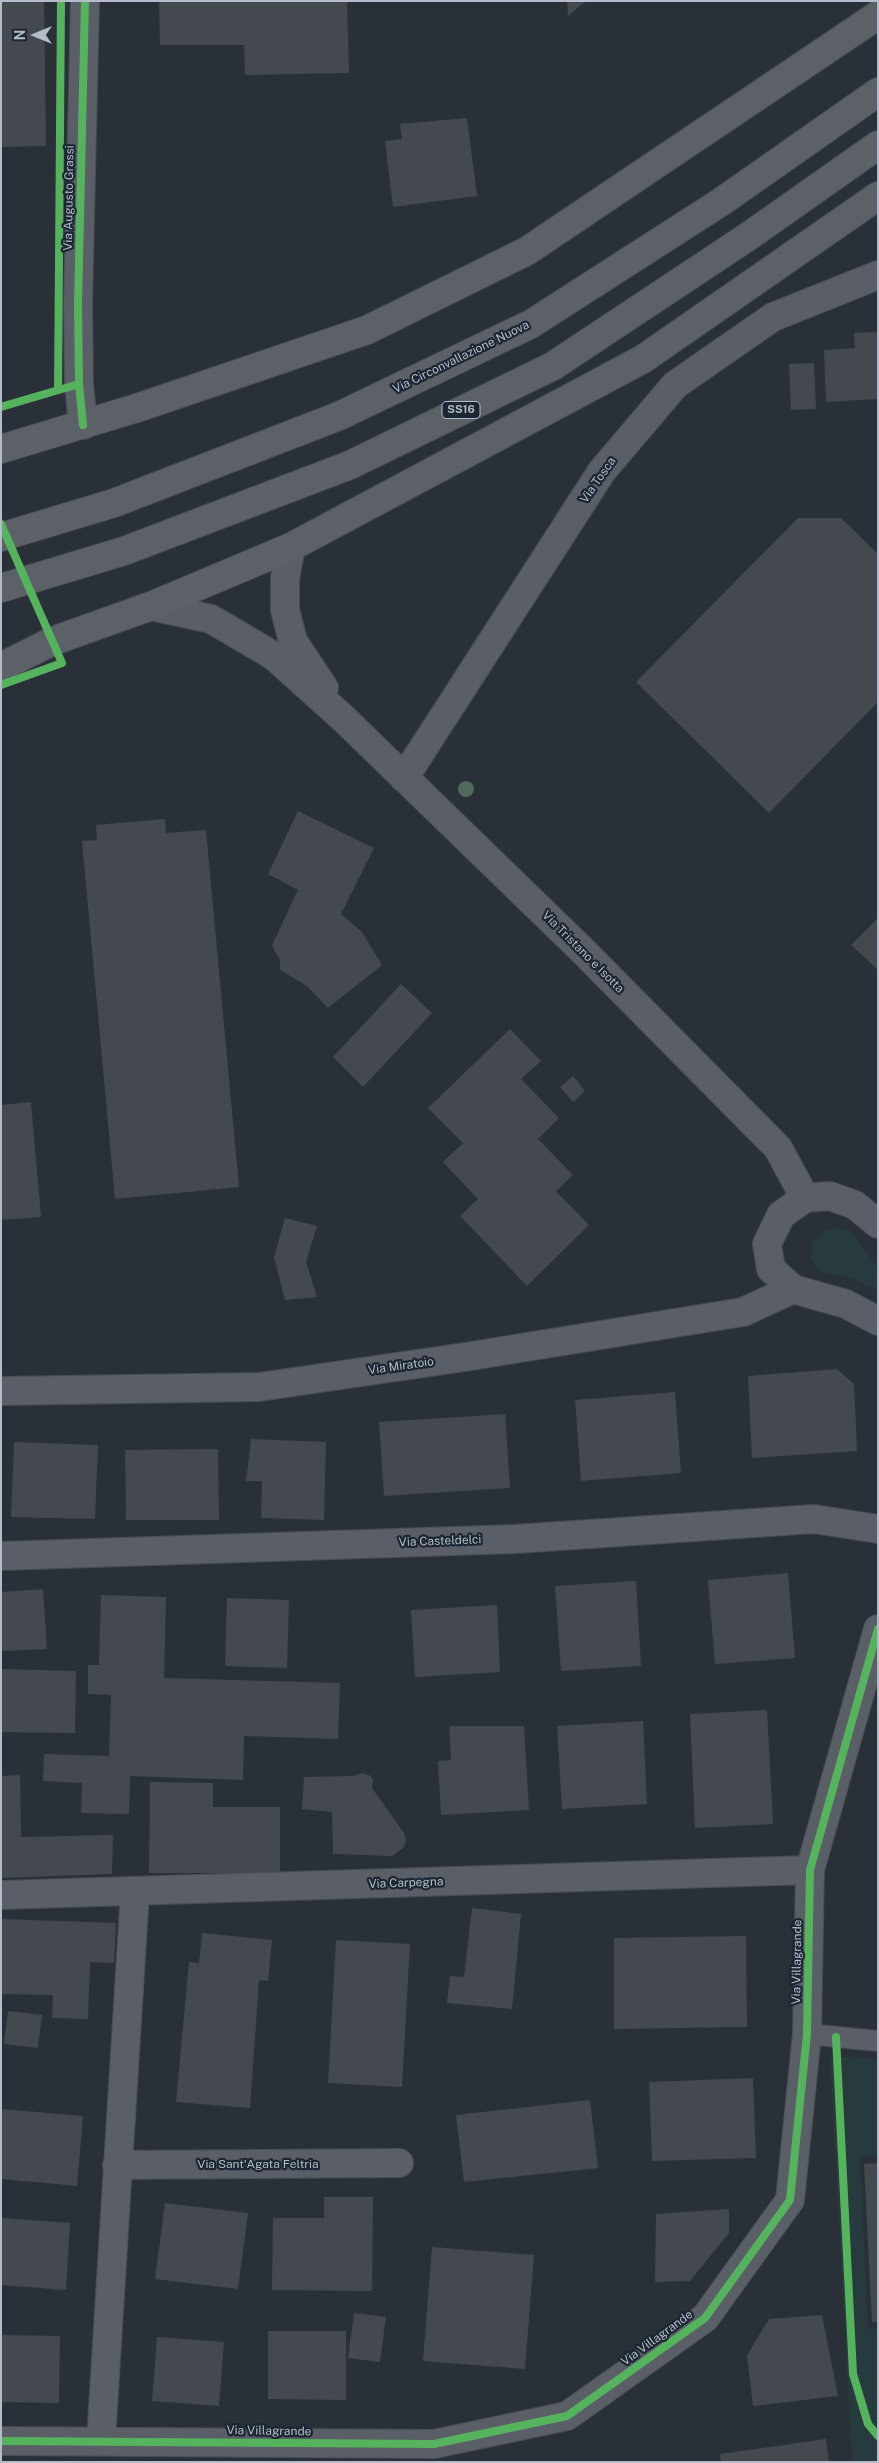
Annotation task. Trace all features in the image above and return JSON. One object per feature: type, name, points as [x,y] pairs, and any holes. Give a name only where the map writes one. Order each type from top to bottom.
[{"type":"main road","points":[[1,449],[83,425],[367,330],[527,251],[878,15]]},
{"type":"main road","name":"Via Circonvallazione Nuova","points":[[1,537],[114,502],[339,416],[531,324],[722,202],[872,96]]},
{"type":"main road","name":"SS16","points":[[1,588],[124,551],[350,464],[553,366],[749,236],[878,145]]},
{"type":"main road","points":[[1,667],[53,641],[152,606],[291,547],[644,359],[878,196]]},
{"type":"street","name":"Via Augusto Grassi","points":[[83,425],[79,384],[78,304],[85,1]]},
{"type":"street","name":"Via Tosca","points":[[404,778],[602,471],[675,385],[773,317],[878,275]]},
{"type":"street","name":"Via Tristano e Isotta","points":[[291,547],[285,578],[285,610],[293,641],[344,719]]},
{"type":"street","name":"Via Tristano e Isotta","points":[[152,606],[211,619],[274,656],[344,719],[582,950],[778,1148],[805,1198]]},
{"type":"street","points":[[878,1224],[855,1205],[830,1196],[805,1198],[781,1215],[767,1244],[771,1269],[793,1290],[846,1304],[878,1322]]},
{"type":"street","name":"Via Miratoio","points":[[1,1391],[259,1386],[743,1312],[793,1290]]},
{"type":"street","name":"Via Casteldelci","points":[[1,1556],[515,1539],[814,1519],[878,1529]]},
{"type":"street","name":"Via Villagrande","points":[[1,2440],[434,2444],[567,2416],[705,2318],[790,2200],[807,2034],[810,1870],[878,1629]]},
{"type":"street","name":"Via Carpegna","points":[[1,1895],[810,1870]]},
{"type":"street","points":[[101,2440],[135,1892]]},
{"type":"street","name":"Via Sant'Agata Feltria","points":[[117,2164],[399,2163]]},
{"type":"lane","points":[[807,2034],[878,2041]]},
{"type":"green space","points":[[836,1228],[847,1230],[855,1237],[878,1268],[878,1290],[851,1278],[818,1271],[811,1258],[812,1243],[824,1231]]},
{"type":"green space","points":[[830,2056],[878,2059],[878,2156],[860,2157],[868,2329],[878,2329],[878,2462],[852,2462]]},
{"type":"building","points":[[1,1],[44,1],[46,146],[1,147]]},
{"type":"building","points":[[159,1],[347,1],[349,73],[245,75],[244,45],[160,45]]},
{"type":"building","points":[[567,1],[586,1],[568,16]]},
{"type":"building","points":[[467,118],[477,196],[393,207],[385,141],[402,139],[400,124]]},
{"type":"building","points":[[878,332],[878,399],[826,402],[824,350],[855,348],[854,333]]},
{"type":"building","points":[[814,363],[816,409],[791,410],[789,364]]},
{"type":"building","points":[[798,518],[841,518],[878,554],[878,702],[769,813],[636,682]]},
{"type":"building","points":[[298,811],[374,848],[341,914],[362,932],[382,965],[328,1008],[307,986],[280,970],[280,960],[272,945],[298,890],[268,874]]},
{"type":"building","points":[[165,819],[166,833],[206,830],[239,1187],[115,1199],[82,841],[97,840],[96,825]]},
{"type":"building","points":[[878,918],[878,970],[851,945]]},
{"type":"building","points":[[401,984],[432,1013],[363,1087],[333,1057]]},
{"type":"building","points":[[510,1029],[541,1061],[521,1079],[559,1118],[538,1139],[573,1175],[556,1191],[589,1225],[527,1286],[460,1216],[478,1199],[443,1162],[463,1143],[428,1108]]},
{"type":"building","points":[[573,1076],[585,1091],[573,1102],[560,1087]]},
{"type":"building","points":[[31,1102],[41,1217],[1,1220],[1,1105]]},
{"type":"building","points":[[285,1218],[317,1226],[306,1262],[317,1297],[285,1300],[274,1257]]},
{"type":"building","points":[[837,1369],[854,1384],[857,1451],[752,1458],[748,1376]]},
{"type":"building","points":[[675,1392],[681,1473],[581,1481],[575,1400]]},
{"type":"building","points":[[505,1414],[510,1488],[384,1496],[379,1422]]},
{"type":"building","points":[[251,1439],[326,1442],[324,1520],[261,1518],[262,1481],[246,1481]]},
{"type":"building","points":[[14,1442],[98,1445],[95,1519],[11,1517]]},
{"type":"building","points":[[218,1449],[219,1520],[126,1520],[125,1450]]},
{"type":"building","points":[[788,1573],[795,1658],[715,1664],[708,1580]]},
{"type":"building","points":[[636,1581],[641,1666],[561,1671],[555,1586]]},
{"type":"building","points":[[43,1589],[47,1649],[1,1651],[1,1592]]},
{"type":"building","points":[[101,1595],[166,1597],[164,1678],[340,1683],[338,1739],[244,1736],[243,1780],[130,1776],[129,1814],[81,1813],[82,1783],[43,1781],[44,1754],[109,1756],[111,1695],[88,1694],[88,1665],[99,1665]]},
{"type":"building","points":[[227,1598],[289,1600],[287,1668],[225,1666]]},
{"type":"building","points":[[497,1605],[500,1672],[415,1677],[411,1610]]},
{"type":"building","points":[[1,1669],[76,1671],[75,1733],[1,1732]]},
{"type":"building","points":[[767,1710],[773,1824],[695,1828],[690,1714]]},
{"type":"building","points":[[643,1721],[647,1804],[562,1809],[557,1726]]},
{"type":"building","points":[[449,1726],[524,1726],[529,1810],[441,1815],[438,1761],[451,1760]]},
{"type":"building","points":[[362,1773],[371,1776],[373,1781],[372,1788],[404,1833],[406,1840],[404,1847],[392,1856],[333,1854],[332,1812],[302,1809],[304,1777],[354,1776]]},
{"type":"building","points":[[20,1775],[21,1837],[113,1835],[112,1874],[1,1878],[1,1776]]},
{"type":"building","points":[[150,1782],[213,1783],[213,1807],[280,1807],[280,1873],[149,1873]]},
{"type":"building","points":[[472,1908],[521,1914],[512,2009],[447,2003],[450,1976],[464,1977]]},
{"type":"building","points":[[1,1919],[116,1923],[114,1963],[90,1962],[88,2019],[52,2018],[53,1995],[1,1994]]},
{"type":"building","points":[[202,1933],[272,1940],[268,1981],[259,1980],[250,2108],[176,2102],[189,1962],[199,1963]]},
{"type":"building","points":[[746,1936],[747,2027],[614,2029],[614,1938]]},
{"type":"building","points":[[336,1940],[410,1944],[402,2087],[328,2083]]},
{"type":"building","points":[[8,2011],[42,2015],[38,2048],[4,2044]]},
{"type":"building","points":[[753,2078],[756,2158],[652,2161],[649,2082]]},
{"type":"building","points":[[590,2100],[598,2168],[464,2182],[456,2115]]},
{"type":"building","points":[[1,2109],[83,2116],[77,2186],[1,2179]]},
{"type":"building","points":[[878,2163],[878,2322],[872,2322],[864,2164]]},
{"type":"building","points":[[324,2197],[373,2197],[372,2291],[272,2290],[273,2218],[324,2218]]},
{"type":"building","points":[[165,2203],[248,2213],[238,2289],[155,2279]]},
{"type":"building","points":[[729,2209],[729,2233],[690,2281],[655,2282],[656,2214]]},
{"type":"building","points":[[2,2218],[70,2223],[66,2290],[1,2285]]},
{"type":"building","points":[[432,2247],[534,2255],[525,2369],[423,2361]]},
{"type":"building","points":[[354,2313],[386,2317],[380,2362],[348,2358]]},
{"type":"building","points":[[822,2315],[838,2396],[753,2406],[747,2355],[769,2319]]},
{"type":"building","points":[[268,2331],[346,2331],[346,2400],[268,2399]]},
{"type":"building","points":[[1,2335],[60,2336],[59,2403],[1,2402]]},
{"type":"building","points":[[157,2337],[224,2342],[219,2406],[152,2401]]},
{"type":"building","points":[[826,2439],[829,2462],[721,2462],[720,2454]]},
{"type":"cycle path","points":[[58,390],[61,1]]},
{"type":"cycle path","points":[[83,425],[79,384],[78,304],[85,1]]},
{"type":"cycle path","points":[[1,407],[79,384]]},
{"type":"cycle path","points":[[1,524],[62,663],[1,685]]},
{"type":"cycle path","points":[[1,2441],[434,2444],[567,2416],[705,2318],[790,2200],[807,2034],[810,1870],[878,1629]]},
{"type":"cycle path","points":[[836,2037],[853,2374],[868,2424],[878,2436]]}]
